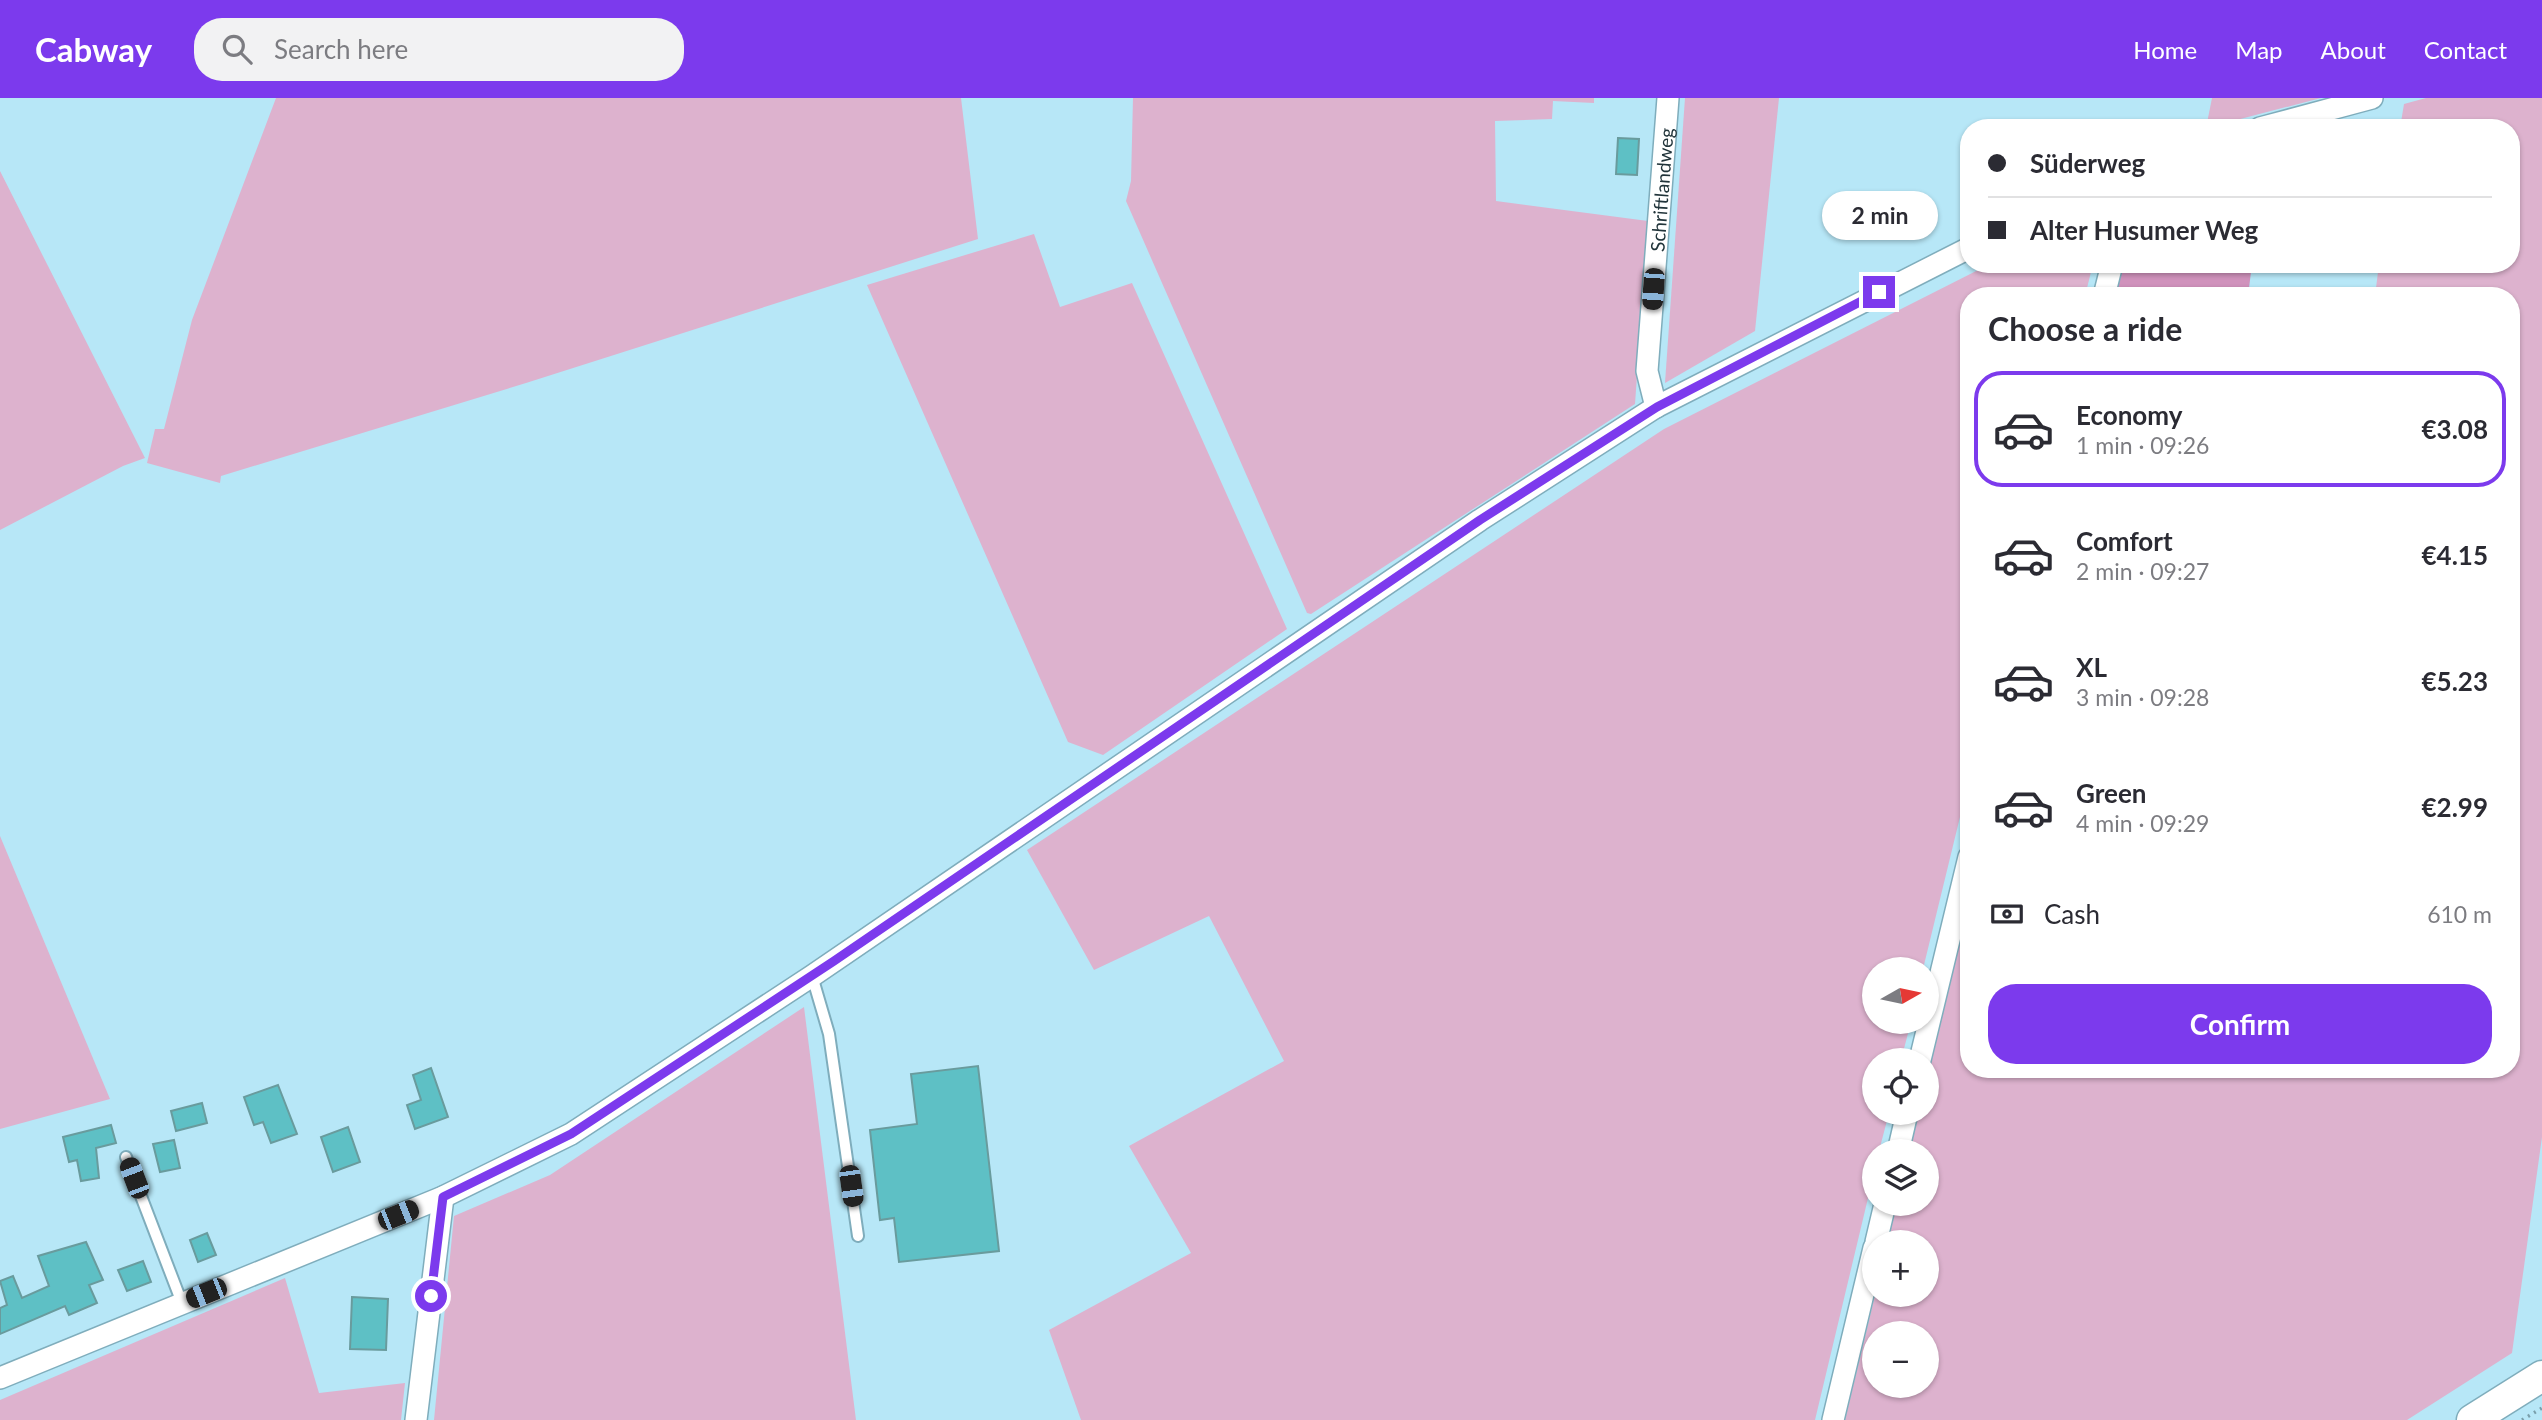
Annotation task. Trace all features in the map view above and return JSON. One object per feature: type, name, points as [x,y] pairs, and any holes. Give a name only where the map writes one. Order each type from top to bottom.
[{"type":"main road","points":[[2472,1420],[2542,1376]]},
{"type":"street","name":"Schriftlandweg","points":[[1657,407],[1650,392],[1647,371],[1668,98]]},
{"type":"street","points":[[2294,119],[2372,98]]},
{"type":"street","points":[[0,1378],[443,1197],[571,1134],[812,976],[1480,520],[1657,407],[1960,253]]},
{"type":"street","points":[[1923,1048],[1960,894]]},
{"type":"street","points":[[416,1420],[443,1197]]},
{"type":"street","points":[[1833,1420],[1862,1298]]},
{"type":"lane","points":[[812,976],[827,1026],[858,1236]]},
{"type":"lane","points":[[127,1157],[182,1303]]},
{"type":"path","points":[[2522,1420],[2542,1408]]},
{"type":"shaded area","points":[[276,98],[961,98],[978,239],[526,383],[221,476],[220,483],[147,463],[155,429],[164,429],[192,320]]},
{"type":"shaded area","points":[[1133,98],[1594,98],[1594,103],[1553,101],[1552,119],[1495,121],[1496,201],[1648,221],[1635,404],[1311,614],[1307,613],[1126,201],[1131,181]]},
{"type":"shaded area","points":[[1685,98],[1779,98],[1755,331],[1665,383]]},
{"type":"shaded area","points":[[2212,98],[2321,98],[2240,119],[2208,119]]},
{"type":"shaded area","points":[[2426,98],[2542,98],[2542,1137],[2512,1353],[2407,1420],[1845,1420],[1862,1349],[1862,1398],[1939,1398],[1939,1321],[1869,1321],[1872,1307],[1939,1307],[1939,1230],[1890,1230],[1893,1216],[1939,1216],[1939,1139],[1912,1139],[1915,1125],[1939,1125],[1939,1048],[1934,1048],[1960,940],[1960,1078],[2520,1078],[2520,287],[2376,287],[2378,273],[2520,273],[2520,119],[2402,119],[2404,104]]},
{"type":"shaded area","points":[[0,171],[145,458],[123,466],[0,530]]},
{"type":"shaded area","points":[[1034,234],[1060,307],[1132,283],[1287,629],[1103,755],[1068,742],[867,285]]},
{"type":"shaded area","points":[[1972,273],[2091,273],[2087,287],[1960,287],[1960,817],[1926,957],[1862,957],[1862,1034],[1908,1034],[1904,1048],[1862,1048],[1862,1125],[1886,1125],[1882,1139],[1862,1139],[1864,1216],[1815,1420],[1081,1420],[1049,1330],[1191,1253],[1129,1146],[1284,1061],[1209,916],[1094,970],[1027,850],[1664,429]]},
{"type":"shaded area","points":[[2119,273],[2251,273],[2249,287],[2117,287]]},
{"type":"shaded area","points":[[0,836],[110,1099],[0,1129]]},
{"type":"shaded area","points":[[804,1007],[856,1420],[434,1420],[454,1216],[550,1175]]},
{"type":"shaded area","points":[[285,1278],[319,1393],[405,1383],[401,1420],[0,1420],[0,1400]]},
{"type":"building","points":[[1618,138],[1639,139],[1637,175],[1616,174]]},
{"type":"building","points":[[978,1066],[999,1251],[899,1262],[894,1218],[880,1220],[870,1130],[917,1124],[911,1074]]},
{"type":"building","points":[[431,1068],[448,1117],[415,1129],[407,1105],[421,1100],[413,1075]]},
{"type":"building","points":[[278,1085],[297,1134],[271,1143],[263,1122],[254,1125],[244,1097]]},
{"type":"building","points":[[202,1103],[207,1123],[176,1131],[171,1111]]},
{"type":"building","points":[[111,1125],[116,1143],[96,1148],[99,1178],[81,1181],[77,1160],[69,1162],[63,1137]]},
{"type":"building","points":[[348,1127],[360,1162],[333,1172],[321,1137]]},
{"type":"building","points":[[174,1140],[180,1168],[160,1172],[153,1144]]},
{"type":"building","points":[[207,1233],[216,1255],[198,1262],[190,1240]]},
{"type":"building","points":[[86,1242],[103,1280],[89,1285],[97,1303],[69,1315],[65,1306],[0,1334],[0,1308],[7,1305],[0,1281],[13,1276],[22,1298],[49,1286],[38,1256]]},
{"type":"building","points":[[143,1261],[151,1282],[127,1291],[118,1270]]},
{"type":"building","points":[[352,1297],[388,1299],[386,1350],[350,1349]]},
{"type":"route","points":[[431,1296],[443,1197],[571,1134],[834,961],[1480,520],[1657,407],[1879,292]]}]
